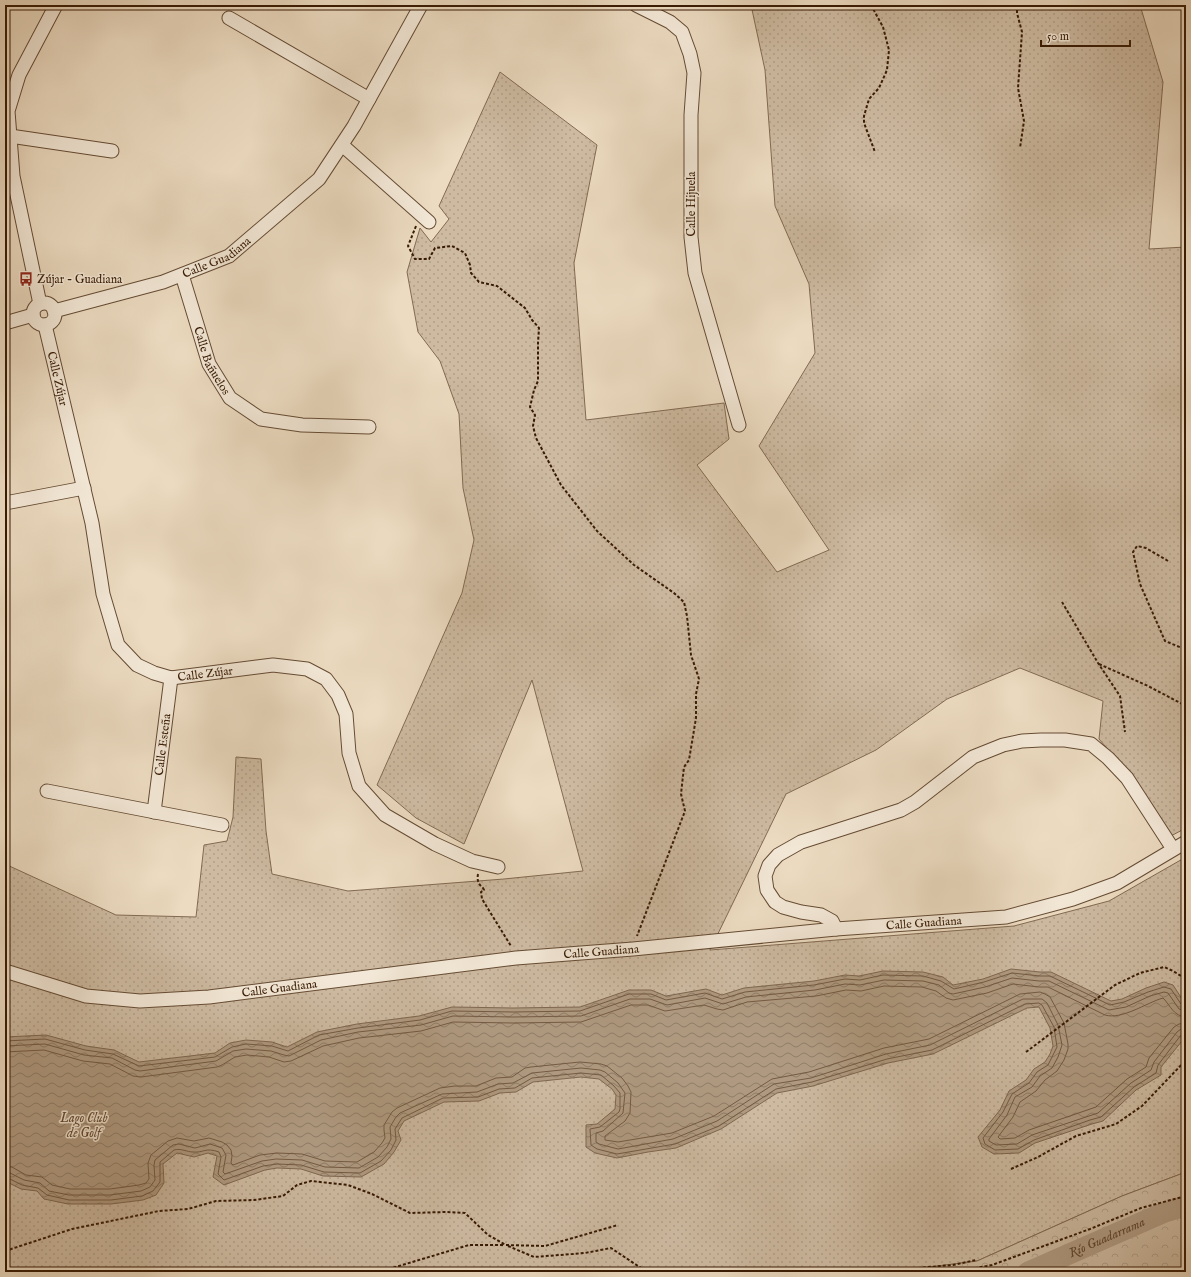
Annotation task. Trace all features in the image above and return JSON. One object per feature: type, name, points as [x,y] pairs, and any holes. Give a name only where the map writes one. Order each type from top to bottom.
[{"type":"street","points":[[40,304],[13,176],[8,110],[20,75],[56,5]]},
{"type":"street","name":"Calle Guadiana","points":[[54,311],[163,282],[229,256],[319,179],[354,126],[421,5]]},
{"type":"street","name":"Calle Hijuela","points":[[636,5],[670,22],[682,32],[690,54],[694,73],[691,115],[691,237],[695,273],[739,425]]},
{"type":"street","points":[[229,18],[369,99]]},
{"type":"street","points":[[10,136],[112,151]]},
{"type":"street","points":[[342,145],[425,218]]},
{"type":"street","name":"Calle Bañuelos","points":[[182,275],[209,364],[230,398],[261,419],[302,425],[369,427]]},
{"type":"street","points":[[40,304],[50,305],[54,311],[54,319],[52,322],[45,325],[38,324],[33,319],[34,308],[40,304]]},
{"type":"street","points":[[5,323],[33,315]]},
{"type":"street","name":"Calle Zújar","points":[[45,325],[92,523],[103,594],[118,645],[137,665],[154,673],[172,678],[273,665],[307,669],[326,679],[338,695],[346,714],[349,753],[359,786],[385,815],[435,844],[472,861],[498,867]]},
{"type":"street","points":[[5,503],[84,488]]},
{"type":"street","name":"Calle Esteña","points":[[154,812],[172,678]]},
{"type":"street","points":[[836,929],[832,921],[821,915],[783,908],[775,902],[768,890],[765,876],[769,865],[778,855],[801,842],[901,810],[915,802],[973,757],[1003,745],[1022,741],[1041,740],[1065,740],[1091,744],[1128,778],[1173,849]]},
{"type":"street","points":[[47,791],[222,825]]},
{"type":"street","name":"Calle Guadiana","points":[[5,971],[86,996],[140,1001],[208,997],[516,958],[633,949],[836,929],[1006,917],[1073,899],[1117,883],[1186,842]]},
{"type":"path","points":[[871,5],[883,28],[889,50],[886,70],[879,88],[869,98],[864,116],[864,123],[876,152]]},
{"type":"path","points":[[1017,5],[1017,13],[1022,32],[1018,88],[1024,121],[1020,148]]},
{"type":"path","points":[[425,218],[408,246],[415,259],[429,259],[435,248],[452,246],[465,252],[470,265],[471,273],[479,282],[496,286],[525,308],[539,328],[538,381],[530,407],[535,416],[533,426],[536,438],[561,485],[597,531],[634,565],[674,593],[684,602],[688,616],[691,655],[699,679],[696,694],[695,725],[689,760],[684,767],[680,794],[685,811],[633,949]]},
{"type":"path","points":[[1168,561],[1146,548],[1137,546],[1133,552],[1140,584],[1165,642],[1182,648],[1186,654]]},
{"type":"path","points":[[1062,602],[1098,663],[1120,696],[1125,732]]},
{"type":"path","points":[[1098,663],[1148,686],[1186,706]]},
{"type":"path","points":[[478,862],[477,879],[484,890],[481,892],[482,899],[508,940],[516,958]]},
{"type":"path","points":[[1026,1052],[1115,985],[1140,973],[1164,967],[1186,979]]},
{"type":"path","points":[[1011,1169],[1038,1157],[1076,1136],[1116,1124],[1142,1106],[1186,1060]]},
{"type":"path","points":[[5,1251],[72,1229],[159,1211],[188,1210],[216,1201],[254,1200],[283,1196],[297,1185],[311,1181],[348,1185],[372,1194],[410,1213],[465,1213],[488,1235],[534,1258],[585,1253],[612,1248],[647,1272]]},
{"type":"path","points":[[955,1272],[992,1265],[1090,1229],[1141,1208],[1186,1196]]},
{"type":"path","points":[[379,1272],[469,1244],[545,1246],[618,1225]]},
{"type":"path","points":[[868,1272],[953,1265],[976,1260]]},
{"type":"green space","points":[[751,5],[1140,5],[1163,82],[1149,249],[1186,247],[1186,828],[1167,838],[1130,775],[1099,739],[1103,701],[1020,668],[947,699],[876,750],[786,794],[710,950],[1014,926],[1109,901],[1186,857],[1186,1172],[1122,1196],[977,1261],[891,1272],[5,1272],[5,864],[116,915],[196,917],[204,845],[227,841],[233,817],[236,757],[261,759],[266,831],[272,874],[348,891],[504,879],[583,871],[532,680],[464,844],[416,818],[377,785],[462,593],[474,540],[463,488],[459,414],[440,361],[418,332],[407,272],[420,228],[431,242],[449,219],[439,206],[500,72],[597,145],[574,263],[586,420],[724,403],[729,439],[697,465],[777,572],[829,550],[759,446],[815,353],[809,284],[775,206],[765,70]]},
{"type":"green space","points":[[1186,1172],[1186,1272],[891,1272],[977,1261],[1122,1196]]},
{"type":"water","name":"Lago Club de Golf","points":[[1011,969],[1051,972],[1111,1001],[1122,999],[1164,982],[1173,985],[1184,1002],[1186,1002],[1186,1036],[1161,1067],[1161,1075],[1136,1090],[1103,1121],[1035,1143],[1019,1153],[994,1154],[982,1147],[978,1137],[1000,1110],[1009,1091],[1026,1080],[1034,1069],[1045,1062],[1050,1054],[1053,1046],[1050,1028],[1039,1007],[1027,1008],[933,1054],[888,1063],[813,1086],[777,1093],[721,1129],[676,1148],[617,1158],[595,1153],[586,1147],[586,1125],[597,1124],[615,1109],[616,1095],[612,1089],[599,1079],[581,1077],[533,1082],[516,1092],[500,1093],[479,1101],[444,1102],[404,1121],[398,1131],[401,1140],[394,1152],[384,1164],[361,1177],[323,1176],[301,1169],[277,1168],[265,1170],[224,1185],[213,1177],[217,1156],[208,1153],[194,1157],[177,1153],[163,1164],[164,1183],[156,1195],[143,1200],[111,1204],[68,1204],[44,1199],[37,1191],[21,1189],[5,1181],[5,1037],[46,1035],[86,1046],[114,1050],[139,1062],[215,1053],[230,1043],[246,1040],[272,1042],[287,1047],[317,1032],[357,1024],[419,1016],[452,1007],[580,1007],[629,990],[651,990],[666,996],[706,989],[722,995],[744,988],[814,981],[845,975],[859,976],[883,971],[923,972],[943,977],[953,985],[983,979]]},
{"type":"waterway","name":"Río Guadarrama","points":[[1028,1272],[1165,1212],[1186,1206]]},
{"type":"place","name":"Zújar - Guadiana","points":[[26,279]]}]
